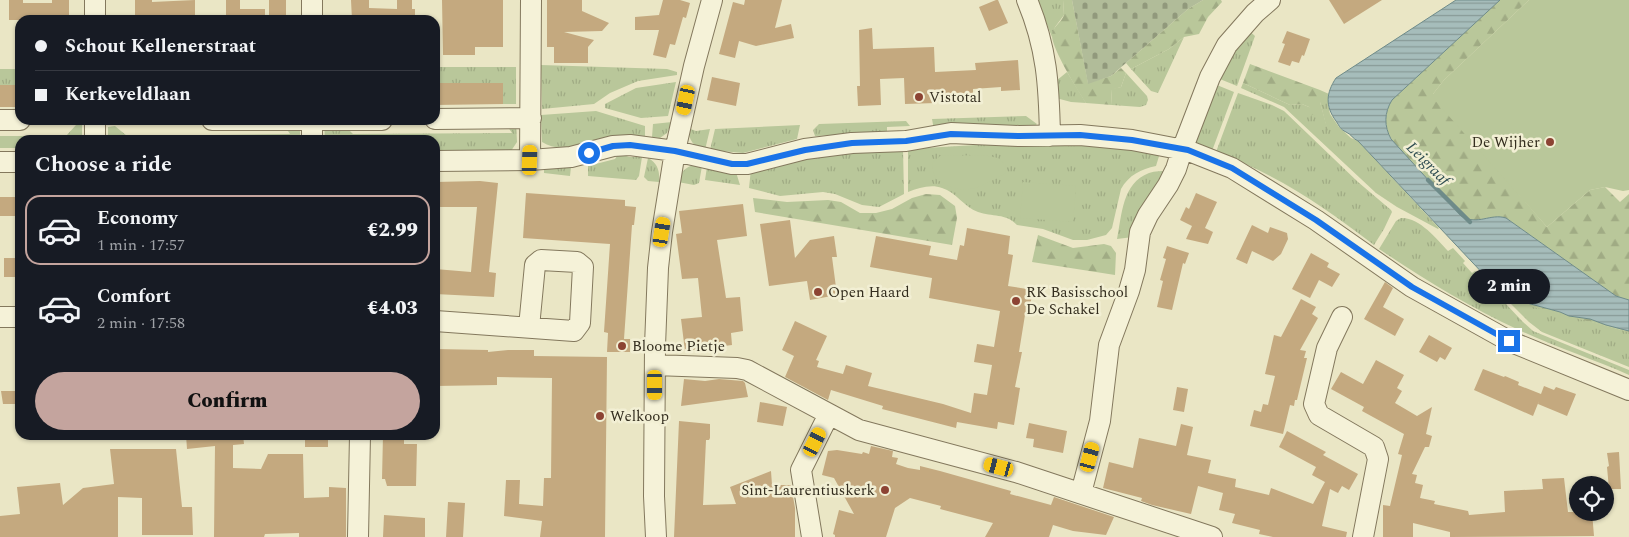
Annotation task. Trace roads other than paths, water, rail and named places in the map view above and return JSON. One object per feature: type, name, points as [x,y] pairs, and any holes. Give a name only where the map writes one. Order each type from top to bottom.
[{"type":"street","points":[[95,0],[95,15]]},
{"type":"street","points":[[312,0],[312,15]]},
{"type":"street","points":[[530,160],[531,0]]},
{"type":"street","points":[[656,537],[654,480],[658,268],[675,151],[694,66],[712,0]]},
{"type":"street","points":[[1028,0],[1038,26],[1045,57],[1049,93],[1050,136]]},
{"type":"street","points":[[1081,493],[1100,421],[1109,345],[1135,270],[1140,232],[1176,169],[1210,77],[1227,45],[1270,0]]},
{"type":"street","points":[[440,120],[531,118]]},
{"type":"street","points":[[0,120],[15,120]]},
{"type":"street","points":[[283,125],[312,127],[332,125]]},
{"type":"street","points":[[440,161],[530,160],[571,157],[613,146],[630,145],[675,151],[732,164],[747,164],[805,150],[852,143],[906,141],[951,134],[1080,135],[1132,140],[1182,150],[1232,168],[1316,220],[1412,287],[1509,341],[1629,390]]},
{"type":"street","points":[[0,162],[15,162]]},
{"type":"street","points":[[0,317],[15,317]]},
{"type":"street","points":[[1342,317],[1327,348],[1314,404],[1319,415],[1374,447],[1378,459],[1363,537]]},
{"type":"street","points":[[440,320],[529,327]]},
{"type":"street","points":[[655,365],[747,370],[858,430],[1016,472],[1212,537]]},
{"type":"street","points":[[812,537],[801,470],[829,414]]},
{"type":"street","points":[[358,537],[360,440]]},
{"type":"water","points":[[1456,0],[1500,0],[1392,100],[1387,110],[1386,120],[1391,139],[1461,216],[1473,220],[1495,217],[1506,218],[1616,296],[1629,300],[1629,331],[1505,297],[1358,141],[1341,129],[1332,115],[1328,100],[1330,89],[1336,78]]},
{"type":"waterway","name":"Leigraaf","points":[[1428,180],[1470,222]]},
{"type":"place","name":"Vistotal","points":[[919,97]]},
{"type":"place","name":"De Wijher","points":[[1550,142]]},
{"type":"place","name":"Open Haard","points":[[818,292]]},
{"type":"place","name":"RK Basisschool De Schakel","points":[[1016,301]]},
{"type":"place","name":"Bloome Pietje","points":[[622,346]]},
{"type":"place","name":"Welkoop","points":[[600,416]]},
{"type":"place","name":"Sint-Laurentiuskerk","points":[[885,490]]}]
